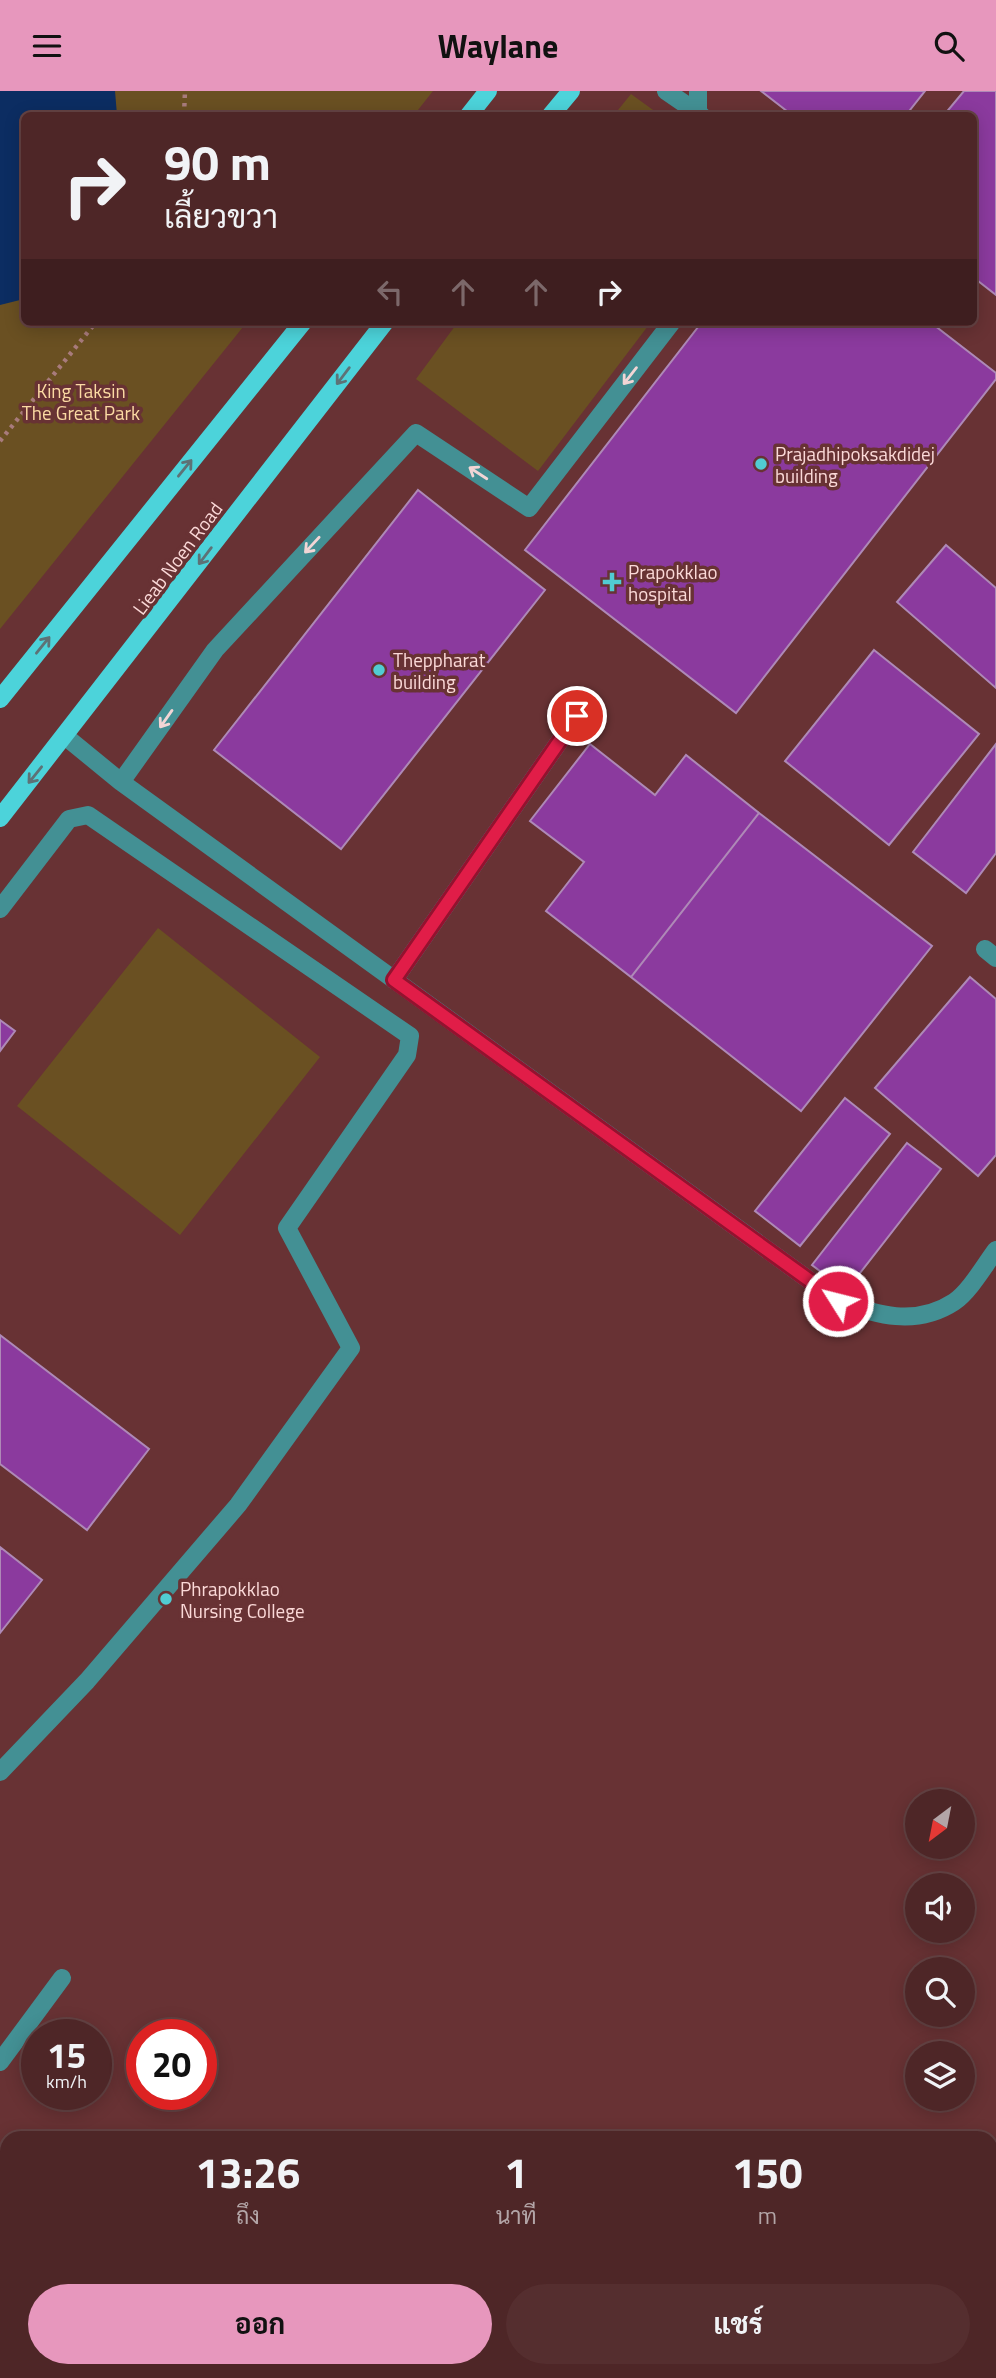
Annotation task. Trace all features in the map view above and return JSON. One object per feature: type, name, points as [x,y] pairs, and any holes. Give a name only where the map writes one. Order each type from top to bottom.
[{"type":"main road","points":[[470,112],[488,91]]},
{"type":"main road","points":[[554,112],[571,91]]},
{"type":"main road","points":[[0,699],[300,326]]},
{"type":"main road","name":"Lieab Noen Road","points":[[0,818],[66,737],[382,326]]},
{"type":"street","points":[[666,91],[696,112]]},
{"type":"street","points":[[698,91],[699,112]]},
{"type":"street","points":[[121,782],[215,650],[416,433],[529,508],[669,326]]},
{"type":"street","points":[[394,980],[577,716]]},
{"type":"street","points":[[66,737],[121,782],[838,1301],[880,1316],[917,1316],[955,1301],[996,1251]]},
{"type":"street","points":[[0,909],[69,819],[88,815],[410,1036],[407,1055],[286,1228],[351,1348],[238,1505],[87,1681],[0,1772]]},
{"type":"street","points":[[0,2062],[62,1978]]},
{"type":"path","points":[[184,112],[185,91]]},
{"type":"path","points":[[0,441],[93,326]]},
{"type":"green space","name":"King Taksin The Great Park","points":[[0,91],[433,91],[416,112],[21,112],[21,326],[244,326],[0,629]]},
{"type":"green space","points":[[631,94],[656,112],[616,112]]},
{"type":"green space","points":[[455,326],[648,326],[538,471],[416,379]]},
{"type":"green space","points":[[158,928],[320,1057],[180,1235],[17,1106]]},
{"type":"water","points":[[0,91],[115,91],[117,112],[21,112],[21,300],[0,305]]},
{"type":"building","points":[[761,91],[925,91],[908,112],[788,112]]},
{"type":"building","points":[[964,91],[996,91],[996,295],[977,280],[977,112],[946,112]]},
{"type":"building","name":"Prajadhipoksakdidej building","points":[[699,326],[935,326],[996,373],[996,379],[736,713],[525,550]]},
{"type":"building","name":"Theppharat building","points":[[418,490],[545,590],[341,849],[214,750]]},
{"type":"building","points":[[946,545],[996,588],[996,688],[897,602]]},
{"type":"building","points":[[874,650],[979,734],[889,845],[785,761]]},
{"type":"building","points":[[590,744],[655,795],[686,755],[759,813],[631,977],[546,911],[584,862],[530,821]]},
{"type":"building","points":[[996,744],[996,853],[966,893],[913,852]]},
{"type":"building","points":[[759,813],[932,946],[801,1111],[631,977]]},
{"type":"building","points":[[970,977],[996,999],[996,1155],[978,1176],[875,1088]]},
{"type":"building","points":[[0,1020],[15,1031],[0,1051]]},
{"type":"building","points":[[845,1098],[890,1134],[800,1246],[755,1211]]},
{"type":"building","points":[[907,1143],[941,1169],[846,1291],[812,1265]]},
{"type":"building","points":[[0,1335],[149,1449],[87,1530],[0,1464]]},
{"type":"building","points":[[0,1547],[42,1580],[0,1633]]},
{"type":"place","name":"Prajadhipoksakdidej building","points":[[761,464]]},
{"type":"place","name":"Prapokklao hospital","points":[[612,582]]},
{"type":"place","name":"Theppharat building","points":[[379,670]]},
{"type":"place","name":"Phrapokklao Nursing College","points":[[166,1599]]},
{"type":"route","points":[[577,716],[394,980],[838,1301]]}]
